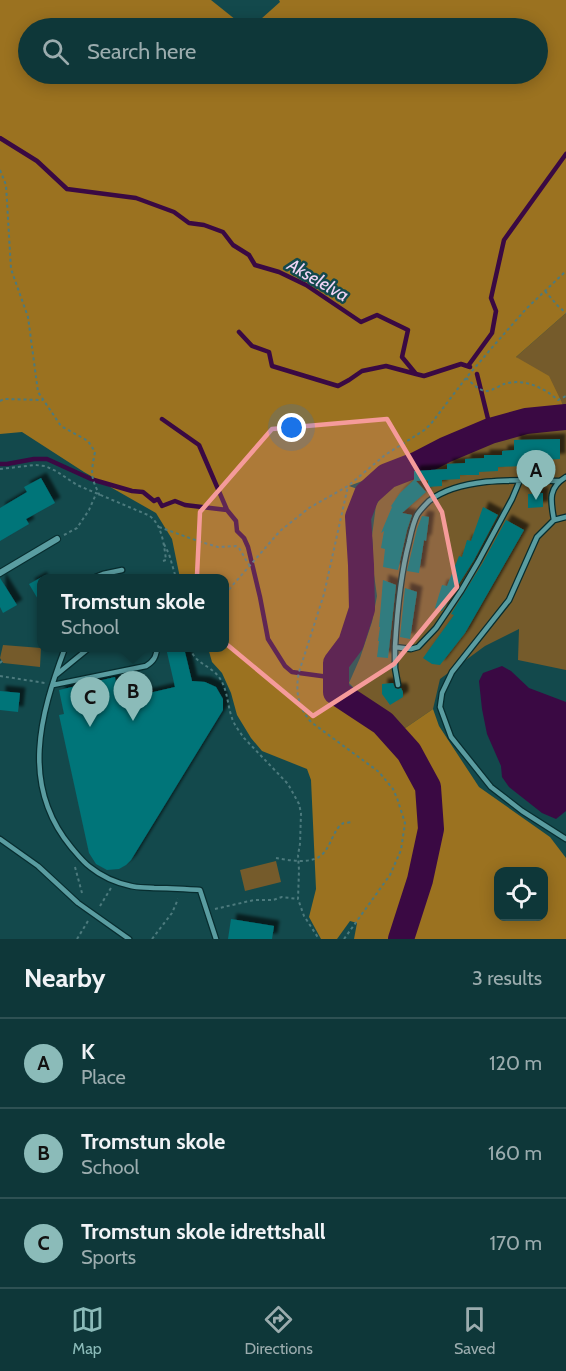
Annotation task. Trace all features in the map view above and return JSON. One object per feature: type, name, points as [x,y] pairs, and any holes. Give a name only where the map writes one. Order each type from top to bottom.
[{"type":"street","points":[[0,573],[57,539]]},
{"type":"lane","points":[[554,520],[552,492],[555,486],[566,477]]},
{"type":"lane","points":[[395,647],[411,649],[418,647],[436,628],[478,562],[513,499],[520,480]]},
{"type":"lane","points":[[398,686],[395,647],[403,567],[413,525],[419,513],[431,500],[459,487],[499,481],[560,481]]},
{"type":"lane","points":[[566,517],[554,520],[537,537],[509,600],[452,672],[442,693],[440,707],[451,737],[491,787],[522,811],[566,838]]},
{"type":"lane","points":[[103,574],[122,570]]},
{"type":"lane","points":[[64,652],[40,736],[41,783],[44,798],[56,824],[76,853],[99,874],[132,887],[200,890],[216,939]]},
{"type":"lane","points":[[56,675],[83,652]]},
{"type":"lane","points":[[53,685],[146,666],[153,661],[157,652]]},
{"type":"lane","points":[[0,838],[38,866],[81,905],[129,939]]},
{"type":"path","points":[[0,170],[6,185],[11,268],[28,317],[38,392],[62,426],[88,441],[95,452],[91,472],[100,496]]},
{"type":"path","points":[[229,589],[280,531],[309,508],[348,486],[385,455],[423,431],[504,334],[566,271]]},
{"type":"path","points":[[545,291],[566,313]]},
{"type":"path","points":[[466,378],[482,390],[488,391],[510,382],[522,382],[547,390],[558,400],[566,396]]},
{"type":"path","points":[[0,401],[4,399],[43,400]]},
{"type":"path","points":[[0,469],[45,466],[100,496],[153,517],[169,554],[175,574]]},
{"type":"path","points":[[344,939],[390,875],[401,849],[405,823],[397,798],[388,782],[365,761],[311,722],[299,704],[297,684],[299,672],[324,594],[348,486]]},
{"type":"path","points":[[57,539],[77,528],[96,494]]},
{"type":"path","points":[[158,527],[218,547],[236,546],[249,566]]},
{"type":"path","points":[[163,542],[166,560],[163,561]]},
{"type":"path","points":[[191,652],[193,657],[218,675],[221,680],[227,693],[231,718],[238,730],[295,794],[302,813],[298,899],[304,916],[318,939]]},
{"type":"path","points":[[0,676],[53,685]]},
{"type":"path","points":[[276,858],[308,861],[320,857],[327,850],[338,826],[353,822]]},
{"type":"path","points":[[76,853],[74,865],[83,897],[81,905]]},
{"type":"path","points":[[77,939],[115,880]]},
{"type":"path","points":[[153,939],[172,913],[179,889]]},
{"type":"path","points":[[207,910],[254,900],[273,900],[282,897],[298,899]]},
{"type":"highlighted area","points":[[387,419],[442,512],[457,587],[394,664],[313,716],[195,618],[200,512],[272,429]]},
{"type":"shaded area","points":[[0,0],[211,0],[234,18],[18,18],[18,84],[548,84],[548,18],[262,18],[280,2],[279,0],[566,0],[566,313],[516,357],[549,376],[564,407],[497,418],[440,446],[381,469],[365,480],[349,486],[366,492],[356,517],[361,609],[350,642],[335,663],[334,693],[381,724],[406,754],[426,786],[428,827],[419,878],[399,939],[354,939],[357,923],[350,921],[337,939],[321,939],[309,917],[316,889],[311,780],[307,769],[262,751],[251,738],[237,715],[231,693],[222,673],[212,662],[209,652],[229,652],[229,574],[179,574],[172,539],[156,513],[84,472],[22,432],[0,434]]},
{"type":"shaded area","points":[[566,313],[566,416],[562,403],[516,357]]},
{"type":"shaded area","points":[[566,427],[566,670],[518,660],[519,629],[485,646],[440,679],[433,709],[398,733],[349,683],[372,622],[377,596],[372,560],[376,505],[399,478],[432,465],[475,443],[496,435]]},
{"type":"shaded area","points":[[3,645],[37,648],[37,652],[41,652],[40,667],[3,663],[0,658]]},
{"type":"shaded area","points":[[502,666],[511,671],[529,688],[566,702],[566,811],[556,819],[542,813],[509,787],[502,777],[501,766],[487,734],[479,681],[483,673]]},
{"type":"shaded area","points":[[433,709],[439,726],[479,787],[550,837],[566,858],[566,939],[408,939],[432,846],[431,786],[398,733]]},
{"type":"shaded area","points":[[276,861],[281,882],[245,891],[240,870]]},
{"type":"building","points":[[560,439],[560,459],[544,460],[545,469],[526,469],[526,466],[498,467],[498,471],[479,472],[479,475],[460,475],[460,479],[442,480],[442,486],[428,487],[428,480],[416,481],[426,492],[402,513],[412,515],[398,570],[383,567],[385,549],[381,548],[384,531],[381,533],[391,506],[400,493],[414,480],[414,471],[447,469],[447,464],[465,463],[465,459],[484,458],[484,455],[502,455],[502,451],[514,450],[514,440]]},
{"type":"building","points":[[41,478],[55,503],[26,519],[29,524],[0,541],[0,508],[27,492],[24,487]]},
{"type":"building","points":[[543,493],[543,507],[528,508],[528,494]]},
{"type":"building","points":[[483,507],[498,515],[474,560],[442,611],[435,608],[442,585],[447,586],[459,556],[462,557],[467,540],[471,541]]},
{"type":"building","points":[[422,516],[429,517],[419,573],[407,571]]},
{"type":"building","points":[[506,520],[524,530],[465,633],[440,665],[432,664],[423,658],[454,615],[451,614]]},
{"type":"building","points":[[0,578],[17,605],[3,613],[0,607]]},
{"type":"building","points":[[37,580],[37,598],[29,584]]},
{"type":"building","points":[[383,580],[396,585],[388,658],[377,657]]},
{"type":"building","points":[[405,588],[417,592],[410,639],[400,637]]},
{"type":"building","points":[[167,652],[185,652],[192,681],[205,682],[216,687],[223,699],[223,710],[131,860],[119,869],[107,870],[96,864],[89,853],[59,715],[64,714],[59,690],[115,677],[119,700],[175,687]]},
{"type":"building","points":[[393,683],[395,688],[401,688],[403,697],[390,705],[382,694],[382,684]]},
{"type":"building","points":[[0,691],[20,693],[18,712],[0,710]]},
{"type":"building","points":[[231,919],[274,926],[272,939],[228,939]]},
{"type":"waterway","name":"Akselelva","points":[[0,138],[37,161],[67,189],[136,198],[174,212],[189,223],[204,225],[223,232],[233,245],[249,255],[255,265],[279,272],[306,285],[361,322],[377,315],[408,330],[402,357],[416,374],[424,376],[461,364],[470,367]]},
{"type":"waterway","points":[[468,366],[492,333],[496,311],[491,298],[504,240],[566,154]]},
{"type":"waterway","points":[[239,332],[252,346],[269,352],[272,366],[338,386],[362,371],[386,366],[416,374]]},
{"type":"waterway","name":"Akselelva","points":[[477,374],[489,423],[486,433]]},
{"type":"waterway","points":[[401,939],[420,880],[431,829],[428,787],[409,752],[383,723],[336,692],[336,663],[351,643],[362,609],[358,517],[367,494],[387,476],[490,431],[526,421],[566,417]]},
{"type":"waterway","points":[[162,419],[199,445],[227,510],[236,521],[237,531],[244,538],[248,547],[268,639],[285,666],[292,672],[336,678]]},
{"type":"waterway","points":[[0,464],[47,459],[91,479]]},
{"type":"waterway","points":[[94,480],[143,492],[154,501],[158,499],[162,506],[175,501],[185,505],[227,510]]},
{"type":"place","name":"K","points":[[536,500]]},
{"type":"place","name":"Tromstun skole","points":[[133,721]]},
{"type":"place","name":"Tromstun skole idrettshall","points":[[90,727]]}]
